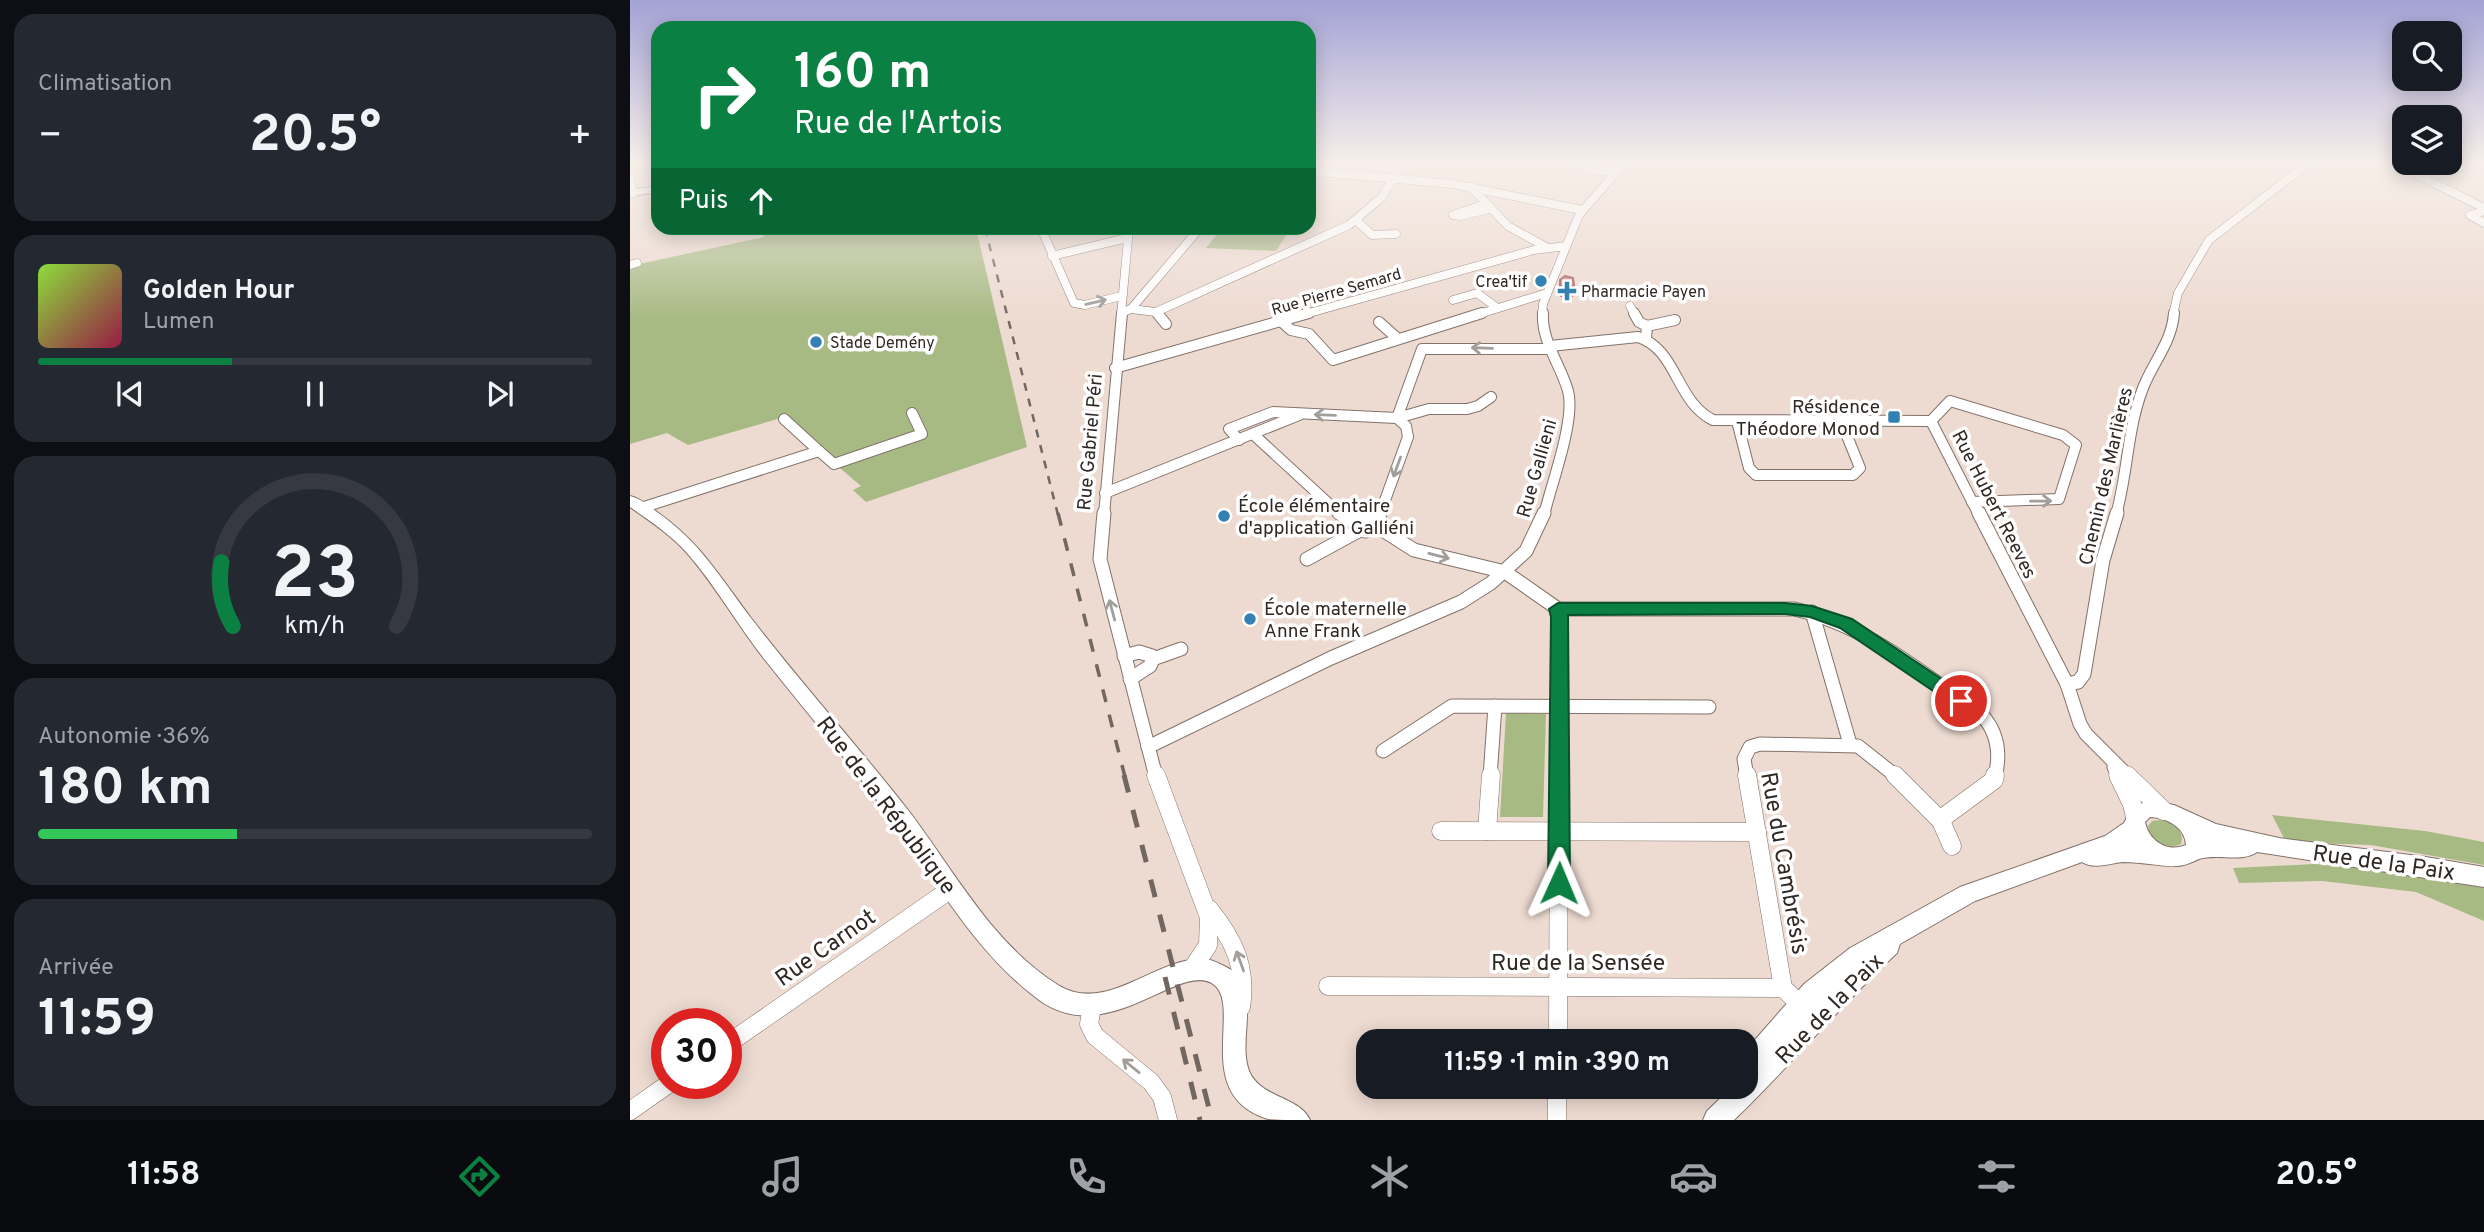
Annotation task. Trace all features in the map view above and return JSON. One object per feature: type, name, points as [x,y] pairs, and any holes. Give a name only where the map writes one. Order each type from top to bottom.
[{"type":"main road","name":"Rue de la République","points":[[634,503],[678,536],[695,553],[752,631],[899,815],[990,939],[1053,996],[1074,1004],[1092,1006],[1121,998],[1192,969]]},
{"type":"main road","name":"Rue de la Paix","points":[[1758,1060],[1808,1012],[1903,932],[1974,891],[2063,862],[2121,838],[2146,809],[2174,815],[2208,830],[2285,848]]},
{"type":"main road","points":[[2174,815],[2195,835],[2196,850]]},
{"type":"main road","points":[[2135,822],[2141,840],[2160,854]]},
{"type":"main road","name":"Rue de la Paix","points":[[2063,862],[2123,853],[2160,854],[2181,859],[2196,850],[2228,847],[2285,848],[2397,861],[2484,877]]},
{"type":"main road","points":[[1192,969],[1214,972],[1229,985],[1235,1016],[1232,1052],[1236,1072],[1244,1087],[1265,1113],[1297,1120]]},
{"type":"main road","name":"Rue de la Paix","points":[[1725,1117],[1766,1073],[1808,1012]]},
{"type":"main road","name":"Rue de la Paix","points":[[1725,1117],[1733,1099]]},
{"type":"street","points":[[1119,312],[1131,309],[1156,312],[1356,220],[1362,214]]},
{"type":"street","points":[[1495,214],[1512,229],[1546,247]]},
{"type":"street","name":"Rue Gallieni","points":[[1148,747],[1331,658],[1448,608],[1505,572],[1526,551],[1540,527],[1570,415],[1569,393],[1550,348],[1541,317],[1546,293],[1581,214]]},
{"type":"street","name":"Chemin des Marlières","points":[[2067,684],[2078,682],[2084,674],[2103,560],[2120,501],[2127,446],[2146,381],[2170,334],[2178,293],[2209,240],[2242,214]]},
{"type":"street","points":[[2472,214],[2484,223]]},
{"type":"street","points":[[1356,220],[1372,235],[1396,234]]},
{"type":"street","points":[[1044,235],[1076,304],[1088,305],[1121,296]]},
{"type":"street","points":[[1052,256],[1118,235]]},
{"type":"street","name":"Rue Gabriel Péri","points":[[1128,235],[1100,559],[1148,747]]},
{"type":"street","points":[[1131,309],[1194,235]]},
{"type":"street","name":"Rue Pierre Semard","points":[[1115,368],[1546,247],[1566,246]]},
{"type":"street","points":[[1453,300],[1477,293],[1496,307]]},
{"type":"street","points":[[1281,321],[1291,330],[1309,334],[1333,360],[1546,293]]},
{"type":"street","name":"Rue Hubert Reeves","points":[[1630,306],[1695,411],[1706,419],[1931,421],[2067,684],[2080,724],[2115,769],[2135,822]]},
{"type":"street","points":[[1156,312],[1166,324]]},
{"type":"street","points":[[1397,418],[1422,349],[1427,347],[1550,348],[1647,332],[1651,323],[1675,320]]},
{"type":"street","points":[[1379,322],[1398,338]]},
{"type":"street","points":[[1239,440],[1228,429],[1273,412],[1397,418],[1429,409],[1467,409],[1478,406],[1491,397]]},
{"type":"street","points":[[1931,421],[1950,401],[2063,435],[2072,440],[2076,447],[2062,497],[2057,500],[1972,502]]},
{"type":"street","points":[[784,419],[834,464],[922,434],[912,413]]},
{"type":"street","points":[[1105,493],[1302,414]]},
{"type":"street","points":[[1372,515],[1384,503],[1408,437],[1404,422],[1397,418]]},
{"type":"street","points":[[1737,421],[1749,468],[1756,475],[1853,475],[1860,468],[1841,421]]},
{"type":"street","points":[[1253,434],[1346,519],[1369,531],[1378,527]]},
{"type":"street","points":[[634,503],[819,451]]},
{"type":"street","points":[[1307,559],[1357,526],[1362,516],[1372,515],[1380,520],[1378,527]]},
{"type":"street","points":[[1378,527],[1414,550],[1505,572],[1558,609],[1785,609],[1831,617],[1858,631],[1981,715],[1994,729],[1998,740],[1994,780],[1941,818]]},
{"type":"street","points":[[1472,564],[1483,575],[1483,588]]},
{"type":"street","points":[[1558,609],[1558,1029]]},
{"type":"street","points":[[1812,612],[1850,744],[1869,753],[1941,818],[1951,836],[1952,846]]},
{"type":"street","points":[[1130,678],[1150,666],[1153,659],[1181,649]]},
{"type":"street","points":[[1124,656],[1146,653],[1153,659]]},
{"type":"street","points":[[1487,831],[1495,706]]},
{"type":"street","points":[[1383,751],[1447,708],[1709,707]]},
{"type":"street","name":"Rue du Cambrésis","points":[[1783,988],[1744,759],[1749,747],[1760,744],[1850,744]]},
{"type":"street","name":"Rue Hubert Reeves","points":[[2097,745],[2144,794],[2174,815]]},
{"type":"street","points":[[1148,747],[1158,782],[1210,923],[1210,937],[1201,958],[1192,969]]},
{"type":"street","points":[[1441,831],[1757,832]]},
{"type":"street","name":"Rue Carnot","points":[[742,1034],[951,889]]},
{"type":"street","points":[[1202,901],[1224,928],[1244,969],[1245,988],[1232,1052]]},
{"type":"street","name":"Rue de la Sensée","points":[[1328,986],[1783,988]]},
{"type":"street","points":[[1783,988],[1808,1012]]},
{"type":"street","points":[[1092,1006],[1089,1024],[1095,1036],[1152,1082],[1162,1097],[1168,1120]]},
{"type":"street","points":[[630,1111],[651,1096]]},
{"type":"street","points":[[1557,1099],[1557,1120]]},
{"type":"green space","name":"Stade Demény","points":[[763,235],[978,235],[1027,447],[866,502],[853,490],[861,486],[781,418],[688,445],[667,433],[630,444],[630,266],[764,237]]},
{"type":"green space","points":[[1216,235],[1286,235],[1276,251],[1206,248]]},
{"type":"green space","points":[[1506,713],[1546,714],[1543,817],[1500,817]]},
{"type":"green space","points":[[2272,815],[2425,831],[2484,842],[2484,865],[2371,845],[2286,842]]},
{"type":"green space","points":[[2161,820],[2180,831],[2181,844],[2165,846],[2152,837],[2148,826],[2152,821]]},
{"type":"green space","points":[[2314,864],[2393,869],[2484,887],[2484,921],[2416,892],[2322,881],[2239,883],[2233,868]]},
{"type":"building","points":[[1565,276],[1573,278],[1574,286],[1560,286],[1560,280]]},
{"type":"railway","points":[[987,235],[1058,515]]},
{"type":"railway","points":[[1058,513],[1125,777]]},
{"type":"railway","points":[[1124,775],[1212,1120]]},
{"type":"railway","points":[[1165,977],[1200,1120]]},
{"type":"place","name":"Crea'tif","points":[[1541,281]]},
{"type":"place","name":"Pharmacie Payen","points":[[1567,291]]},
{"type":"place","name":"Stade Demény","points":[[816,342]]},
{"type":"place","name":"Résidence Théodore Monod","points":[[1894,417]]},
{"type":"place","name":"École élémentaire d'application Galliéni","points":[[1224,516]]},
{"type":"place","name":"École maternelle Anne Frank","points":[[1250,619]]},
{"type":"route","points":[[1559,883],[1558,609],[1785,609],[1812,612],[1831,617],[1858,631],[1961,701]]}]
